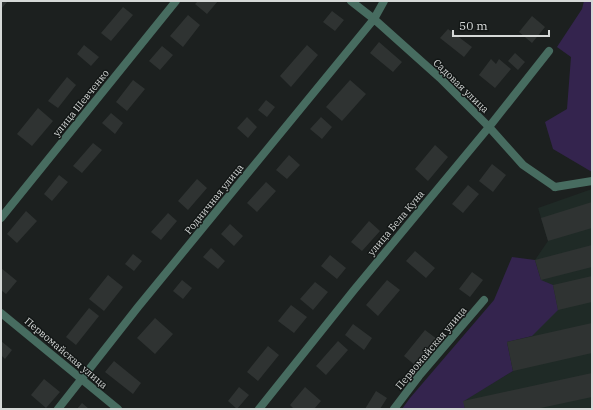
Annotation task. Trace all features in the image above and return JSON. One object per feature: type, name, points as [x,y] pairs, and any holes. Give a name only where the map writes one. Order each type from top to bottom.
[{"type":"street","name":"улица Шевченко","points":[[1,218],[176,1]]},
{"type":"street","name":"Садовая улица","points":[[351,1],[374,19],[440,78],[489,127],[524,165],[555,187],[592,181]]},
{"type":"street","name":"Родничная улица","points":[[58,409],[374,19],[384,1]]},
{"type":"street","name":"улица Бела Куна","points":[[259,409],[354,290],[489,127],[549,51]]},
{"type":"street","name":"Первомайская улица","points":[[394,409],[419,376],[484,300]]},
{"type":"street","name":"Первомайская улица","points":[[1,312],[118,409]]},
{"type":"shaded area","points":[[584,1],[592,1],[592,172],[553,149],[545,122],[567,109],[571,57],[557,47],[582,9]]},
{"type":"shaded area","points":[[592,189],[592,409],[465,409],[463,401],[513,371],[507,342],[532,336],[541,280],[535,260],[548,241],[538,208]]},
{"type":"shaded area","points":[[512,257],[535,260],[541,280],[553,285],[558,310],[532,336],[507,342],[513,371],[464,401],[465,409],[402,409],[494,300]]},
{"type":"building","points":[[1,1],[8,1],[1,9]]},
{"type":"building","points":[[198,1],[218,1],[207,14],[195,4]]},
{"type":"building","points":[[123,7],[133,15],[111,41],[101,33]]},
{"type":"building","points":[[332,11],[344,20],[335,31],[323,22]]},
{"type":"building","points":[[188,15],[200,25],[183,47],[170,36]]},
{"type":"building","points":[[532,16],[545,27],[532,43],[519,32]]},
{"type":"building","points":[[448,29],[472,47],[464,57],[440,38]]},
{"type":"building","points":[[379,42],[402,62],[393,72],[370,53]]},
{"type":"building","points":[[84,45],[99,57],[91,66],[77,54]]},
{"type":"building","points":[[307,45],[318,55],[291,87],[280,76]]},
{"type":"building","points":[[162,46],[173,55],[160,70],[149,61]]},
{"type":"building","points":[[515,53],[525,62],[518,70],[508,61]]},
{"type":"building","points":[[491,59],[496,64],[499,59],[511,69],[495,88],[479,75]]},
{"type":"building","points":[[67,77],[76,85],[58,108],[48,101]]},
{"type":"building","points":[[133,80],[145,89],[127,111],[116,102]]},
{"type":"building","points":[[350,80],[366,94],[342,121],[326,107]]},
{"type":"building","points":[[266,100],[275,107],[267,117],[258,110]]},
{"type":"building","points":[[38,108],[53,121],[32,146],[17,134]]},
{"type":"building","points":[[111,113],[123,123],[115,134],[102,123]]},
{"type":"building","points":[[247,117],[257,127],[248,138],[237,128]]},
{"type":"building","points":[[321,117],[332,127],[322,139],[310,129]]},
{"type":"building","points":[[93,143],[102,150],[82,173],[73,166]]},
{"type":"building","points":[[435,145],[448,157],[428,181],[415,169]]},
{"type":"building","points":[[289,155],[300,165],[287,179],[276,170]]},
{"type":"building","points":[[492,164],[506,175],[493,192],[479,181]]},
{"type":"building","points":[[59,175],[68,182],[52,201],[44,194]]},
{"type":"building","points":[[197,179],[207,188],[188,210],[178,201]]},
{"type":"building","points":[[266,182],[276,191],[257,212],[247,203]]},
{"type":"building","points":[[468,185],[479,194],[463,213],[452,204]]},
{"type":"building","points":[[592,202],[592,228],[548,241],[541,218]]},
{"type":"building","points":[[26,211],[37,221],[17,243],[7,234]]},
{"type":"building","points":[[168,213],[177,221],[161,240],[151,232]]},
{"type":"building","points":[[369,221],[380,231],[362,251],[351,242]]},
{"type":"building","points":[[230,224],[243,236],[234,246],[221,234]]},
{"type":"building","points":[[592,245],[592,267],[541,280],[535,260]]},
{"type":"building","points":[[211,248],[225,261],[218,269],[203,257]]},
{"type":"building","points":[[415,251],[435,268],[426,278],[406,261]]},
{"type":"building","points":[[133,254],[142,261],[134,271],[125,264]]},
{"type":"building","points":[[330,255],[346,268],[337,279],[321,266]]},
{"type":"building","points":[[1,268],[17,281],[6,294],[1,290]]},
{"type":"building","points":[[472,272],[483,280],[470,297],[459,289]]},
{"type":"building","points":[[108,275],[123,287],[104,311],[89,299]]},
{"type":"building","points":[[592,276],[592,302],[558,310],[553,285]]},
{"type":"building","points":[[182,280],[192,288],[183,299],[173,291]]},
{"type":"building","points":[[387,280],[400,290],[378,316],[366,305]]},
{"type":"building","points":[[315,282],[328,292],[313,310],[300,299]]},
{"type":"building","points":[[291,305],[307,317],[294,333],[278,321]]},
{"type":"building","points":[[89,308],[99,316],[76,345],[66,337]]},
{"type":"building","points":[[155,318],[173,334],[155,354],[137,338]]},
{"type":"building","points":[[592,323],[592,353],[513,371],[507,342]]},
{"type":"building","points":[[353,324],[372,338],[364,350],[345,335]]},
{"type":"building","points":[[425,330],[437,339],[416,366],[404,356]]},
{"type":"building","points":[[1,341],[12,350],[5,359],[1,355]]},
{"type":"building","points":[[338,341],[348,350],[326,375],[316,366]]},
{"type":"building","points":[[268,346],[279,355],[258,381],[247,372]]},
{"type":"building","points":[[114,361],[141,383],[133,394],[105,372]]},
{"type":"building","points":[[592,373],[592,397],[536,409],[465,409],[463,401]]},
{"type":"building","points":[[44,379],[60,392],[46,408],[31,395]]},
{"type":"building","points":[[239,387],[249,395],[237,409],[228,401]]},
{"type":"building","points":[[305,387],[321,401],[314,409],[294,409],[290,405]]},
{"type":"building","points":[[376,391],[387,398],[380,409],[365,409]]},
{"type":"building","points":[[82,403],[89,409],[77,409]]}]
